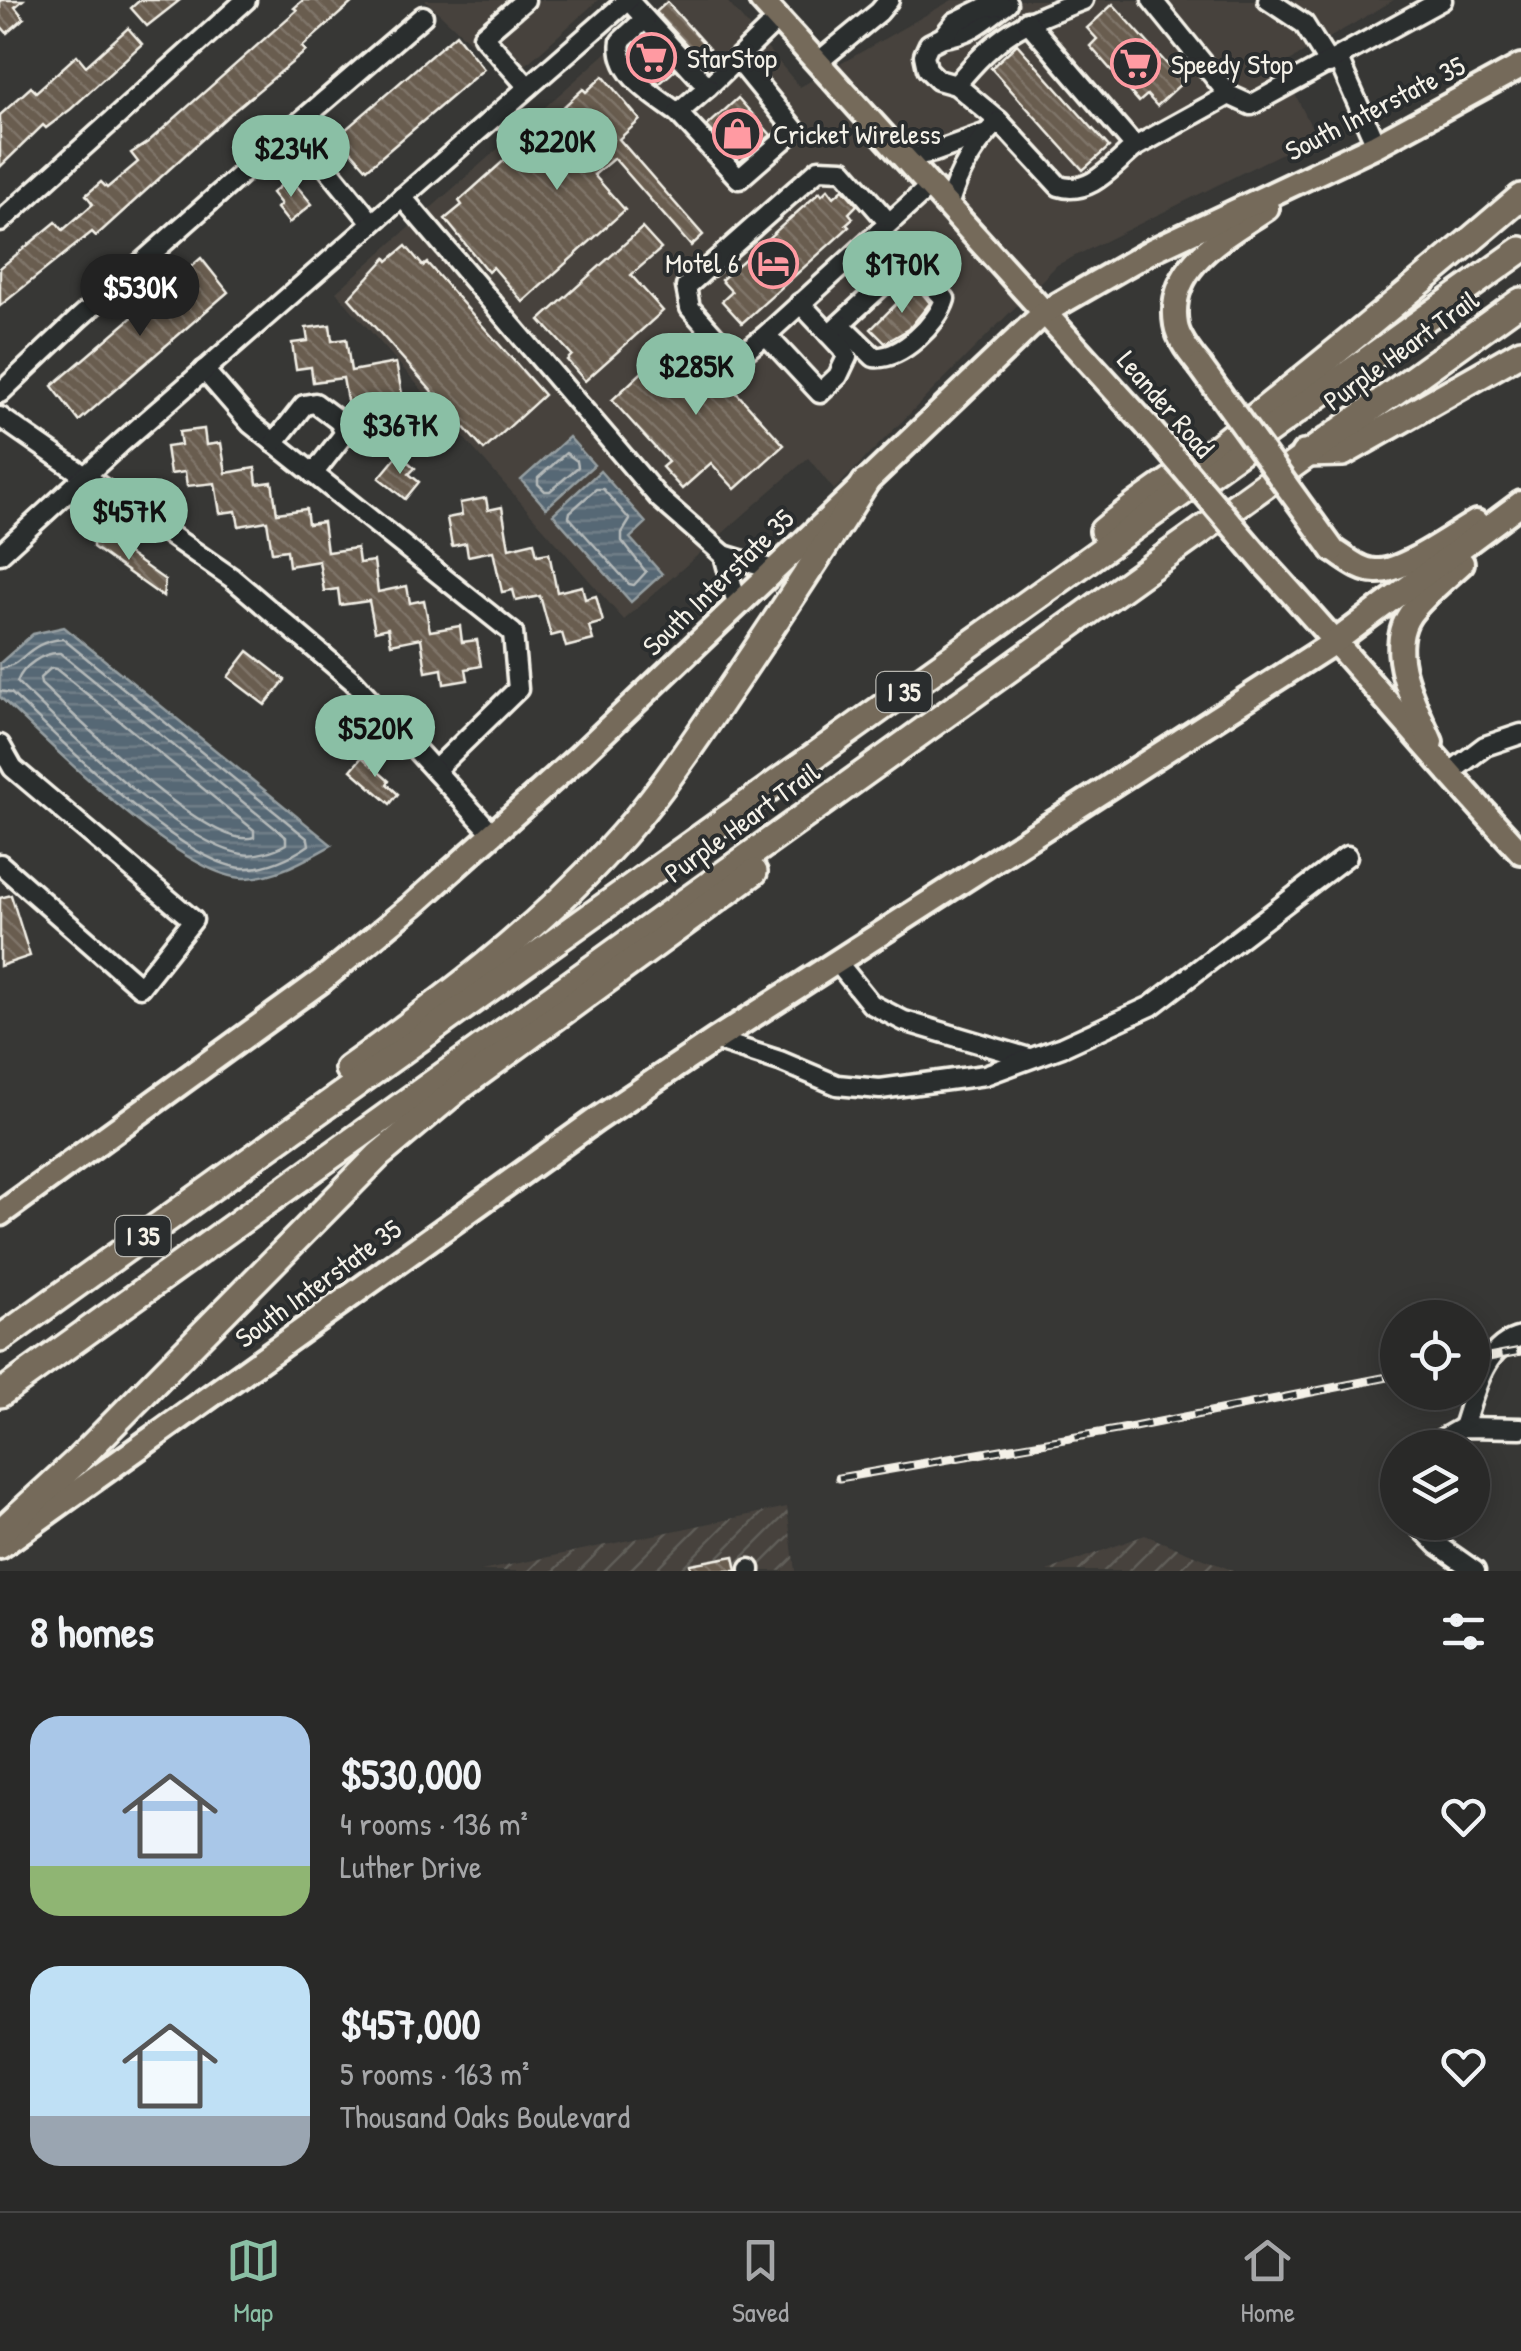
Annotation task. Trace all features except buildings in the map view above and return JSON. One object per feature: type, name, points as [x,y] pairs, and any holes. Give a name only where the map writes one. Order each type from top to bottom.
[{"type":"highway","points":[[991,629],[1133,505],[1214,449],[1310,374],[1521,197]]},
{"type":"highway","name":"Purple Heart Trail","points":[[0,1340],[1521,250]]},
{"type":"highway","name":"Purple Heart Trail","points":[[0,1394],[1521,301]]},
{"type":"highway","points":[[1304,454],[1343,453],[1521,352]]},
{"type":"highway","points":[[286,1133],[313,1094],[508,948],[610,849],[668,779],[865,483]]},
{"type":"highway","points":[[0,1532],[76,1462],[379,1155],[459,1088],[772,858],[912,736]]},
{"type":"main road","name":"Leander Road","points":[[760,0],[1045,312],[1521,852]]},
{"type":"main road","name":"South Interstate 35","points":[[0,1214],[321,982],[494,834],[1045,312],[1153,250],[1376,146],[1521,66]]},
{"type":"main road","points":[[1323,168],[1197,256],[1178,290],[1176,326],[1200,366],[1333,550],[1363,569],[1378,572],[1400,565],[1521,503]]},
{"type":"main road","name":"South Interstate 35","points":[[0,1547],[596,1120],[1336,641],[1521,503]]},
{"type":"main road","points":[[1444,769],[1406,680],[1400,644],[1408,616],[1521,503]]},
{"type":"street","points":[[0,222],[246,0]]},
{"type":"street","points":[[525,0],[484,36],[528,87]]},
{"type":"street","points":[[0,554],[204,370],[628,0],[708,87]]},
{"type":"street","points":[[818,62],[889,0]]},
{"type":"street","points":[[956,85],[985,49],[1026,21],[1083,0]]},
{"type":"street","points":[[1152,0],[1229,95],[1251,105],[1442,0]]},
{"type":"street","points":[[1268,0],[1304,24],[1333,61],[1376,146]]},
{"type":"street","points":[[1007,3],[986,6],[955,22],[930,44],[924,55],[927,69],[938,80],[956,85],[998,121],[1059,186],[1071,190],[1090,186],[1136,147],[1229,95]]},
{"type":"street","points":[[0,393],[422,16]]},
{"type":"street","points":[[645,19],[620,41],[620,56],[626,69],[646,90],[678,113],[740,180],[795,130],[738,60]]},
{"type":"street","points":[[678,113],[778,20]]},
{"type":"street","points":[[1026,21],[1136,147]]},
{"type":"street","points":[[948,206],[957,177],[984,134],[998,121]]},
{"type":"street","points":[[294,127],[372,223]]},
{"type":"street","points":[[905,158],[984,134]]},
{"type":"street","points":[[800,303],[874,357],[896,355],[941,312],[944,298],[914,266],[906,263],[884,228],[843,170],[819,169],[686,287],[690,308],[730,353],[742,354],[766,335],[800,303],[884,228],[930,186]]},
{"type":"street","points":[[402,198],[659,498],[724,555],[774,570]]},
{"type":"street","points":[[834,329],[906,263]]},
{"type":"street","points":[[766,335],[820,393],[838,376],[846,357],[834,329]]},
{"type":"street","points":[[204,370],[251,424],[513,633],[518,690],[435,770]]},
{"type":"street","points":[[274,443],[304,405],[315,403],[340,421],[345,434],[313,474]]},
{"type":"street","points":[[0,417],[232,578],[319,651],[353,681],[494,834]]},
{"type":"street","points":[[724,555],[738,604]]},
{"type":"street","points":[[1444,769],[1486,746],[1521,734]]},
{"type":"street","points":[[0,746],[13,768],[193,920],[140,987],[5,873]]},
{"type":"street","points":[[715,1040],[780,1061],[837,1086],[880,1089],[985,1075],[1151,1006],[1347,856]]},
{"type":"street","points":[[838,963],[871,1004],[904,1021],[1032,1058]]},
{"type":"street","points":[[1463,1428],[1495,1349],[1507,1340],[1521,1337]]},
{"type":"street","points":[[1459,1430],[1521,1428]]},
{"type":"street","points":[[1433,1540],[1475,1571]]},
{"type":"shaded area","points":[[425,0],[598,0],[510,79]]},
{"type":"shaded area","points":[[666,0],[726,0],[800,87],[952,0],[1394,0],[1281,66],[1316,136],[1057,265],[834,490],[808,458],[624,620],[336,292]]},
{"type":"shaded area","points":[[787,1507],[795,1571],[481,1571]]},
{"type":"shaded area","points":[[1145,1535],[1234,1571],[1047,1571]]},
{"type":"water","points":[[569,437],[594,465],[546,508],[521,480]]},
{"type":"water","points":[[600,471],[646,523],[630,538],[662,574],[631,602],[553,514]]},
{"type":"water","points":[[64,627],[332,845],[280,871],[246,878],[220,873],[188,857],[117,805],[0,697],[0,663],[33,634]]},
{"type":"railway","points":[[1490,1357],[1521,1351]]},
{"type":"railway","points":[[839,1478],[1134,1427],[1380,1379]]},
{"type":"place","name":"StarStop","points":[[652,58]]},
{"type":"place","name":"Speedy Stop","points":[[1136,64]]},
{"type":"place","name":"Cricket Wireless","points":[[738,134]]},
{"type":"place","name":"Motel 6","points":[[774,263]]}]
